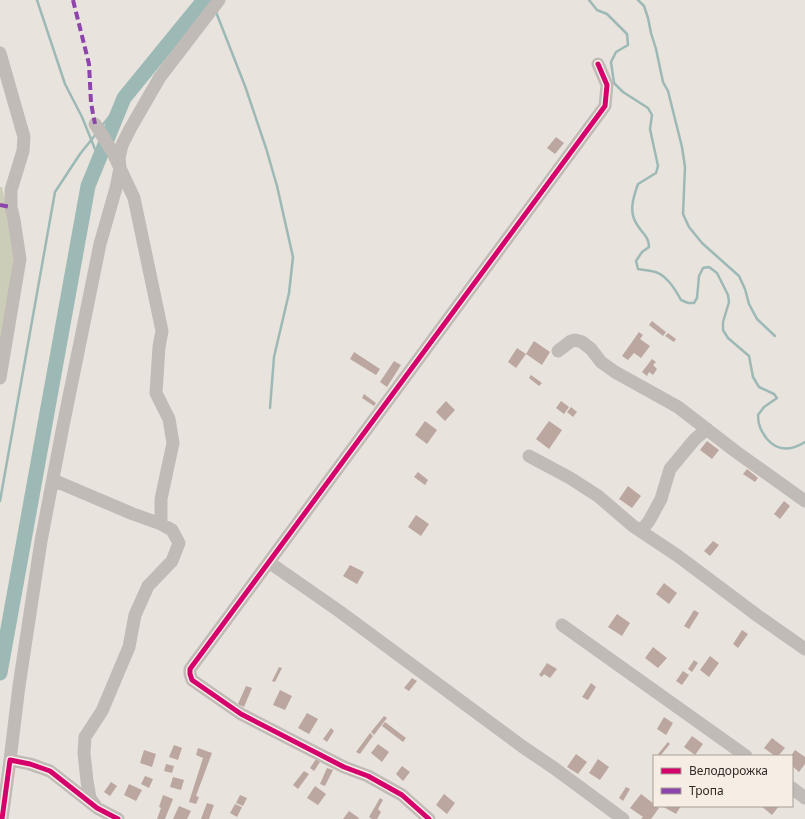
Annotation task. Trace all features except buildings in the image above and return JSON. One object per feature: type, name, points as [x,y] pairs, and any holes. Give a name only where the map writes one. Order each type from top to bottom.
[{"type":"street","points":[[2,819],[19,686],[41,541],[100,244],[116,188],[122,145],[149,94],[160,77],[219,0]]},
{"type":"street","points":[[0,54],[24,137],[23,151],[11,190],[11,207],[20,258],[0,378]]},
{"type":"street","points":[[429,819],[402,795],[368,776],[344,767],[241,714],[192,680],[190,670],[605,106],[607,85],[598,64]]},
{"type":"street","points":[[95,124],[112,151],[134,198],[162,331],[159,347],[156,394],[169,419],[173,443],[161,500],[162,524]]},
{"type":"street","points":[[558,351],[571,341],[575,340],[582,342],[591,349],[601,362],[615,372],[678,407],[805,501]]},
{"type":"street","points":[[641,531],[649,521],[661,499],[670,469],[695,439],[707,429]]},
{"type":"street","points":[[529,456],[570,478],[598,496],[633,526],[678,556],[805,649]]},
{"type":"street","points":[[53,480],[133,514],[162,524],[172,530],[179,543],[172,561],[148,586],[135,615],[129,647],[102,711],[85,737],[84,753],[87,781],[90,798],[97,808]]},
{"type":"street","points":[[270,563],[339,610],[516,742],[623,819]]},
{"type":"street","points":[[562,625],[745,755]]},
{"type":"street","points":[[10,760],[30,764],[50,771],[97,808],[118,819]]},
{"type":"street","points":[[793,789],[805,798]]},
{"type":"green space","points":[[0,187],[2,187],[15,247],[0,362]]},
{"type":"waterway","points":[[37,0],[65,84],[82,117],[99,159]]},
{"type":"waterway","points":[[0,673],[88,186],[124,98],[204,0]]},
{"type":"waterway","points":[[589,0],[597,10],[607,14],[627,34],[628,45],[616,52],[611,62],[614,83],[623,92],[648,108],[652,115],[650,129],[658,166],[656,173],[638,184],[632,205],[635,221],[647,238],[649,244],[649,247],[642,252],[636,261],[638,269],[661,274],[676,291],[681,300],[688,303],[694,303],[697,298],[699,276],[703,268],[709,267],[717,273],[728,295],[729,302],[723,322],[723,330],[728,338],[749,356],[753,377],[759,387],[774,394],[777,398],[764,407],[758,415],[759,425],[762,431],[771,443],[780,448],[795,447],[805,442]]},
{"type":"waterway","points":[[638,0],[644,6],[648,18],[663,82],[668,91],[682,147],[685,167],[683,214],[689,227],[702,243],[739,276],[745,289],[749,304],[757,319],[775,336]]},
{"type":"waterway","points":[[216,12],[245,86],[266,148],[277,186],[293,257],[289,293],[274,357],[270,408]]},
{"type":"waterway","points":[[101,127],[124,98]]},
{"type":"waterway","points":[[0,501],[55,192],[80,154],[96,134]]},
{"type":"marked path","points":[[73,0],[89,64],[91,103],[95,124]]},
{"type":"marked path","points":[[0,205],[11,207]]},
{"type":"cycle path","points":[[429,819],[402,795],[368,776],[344,767],[241,714],[192,680],[190,669],[605,106],[607,85],[598,64]]},
{"type":"cycle path","points":[[2,819],[10,760],[30,764],[50,771],[97,808],[118,819]]}]
